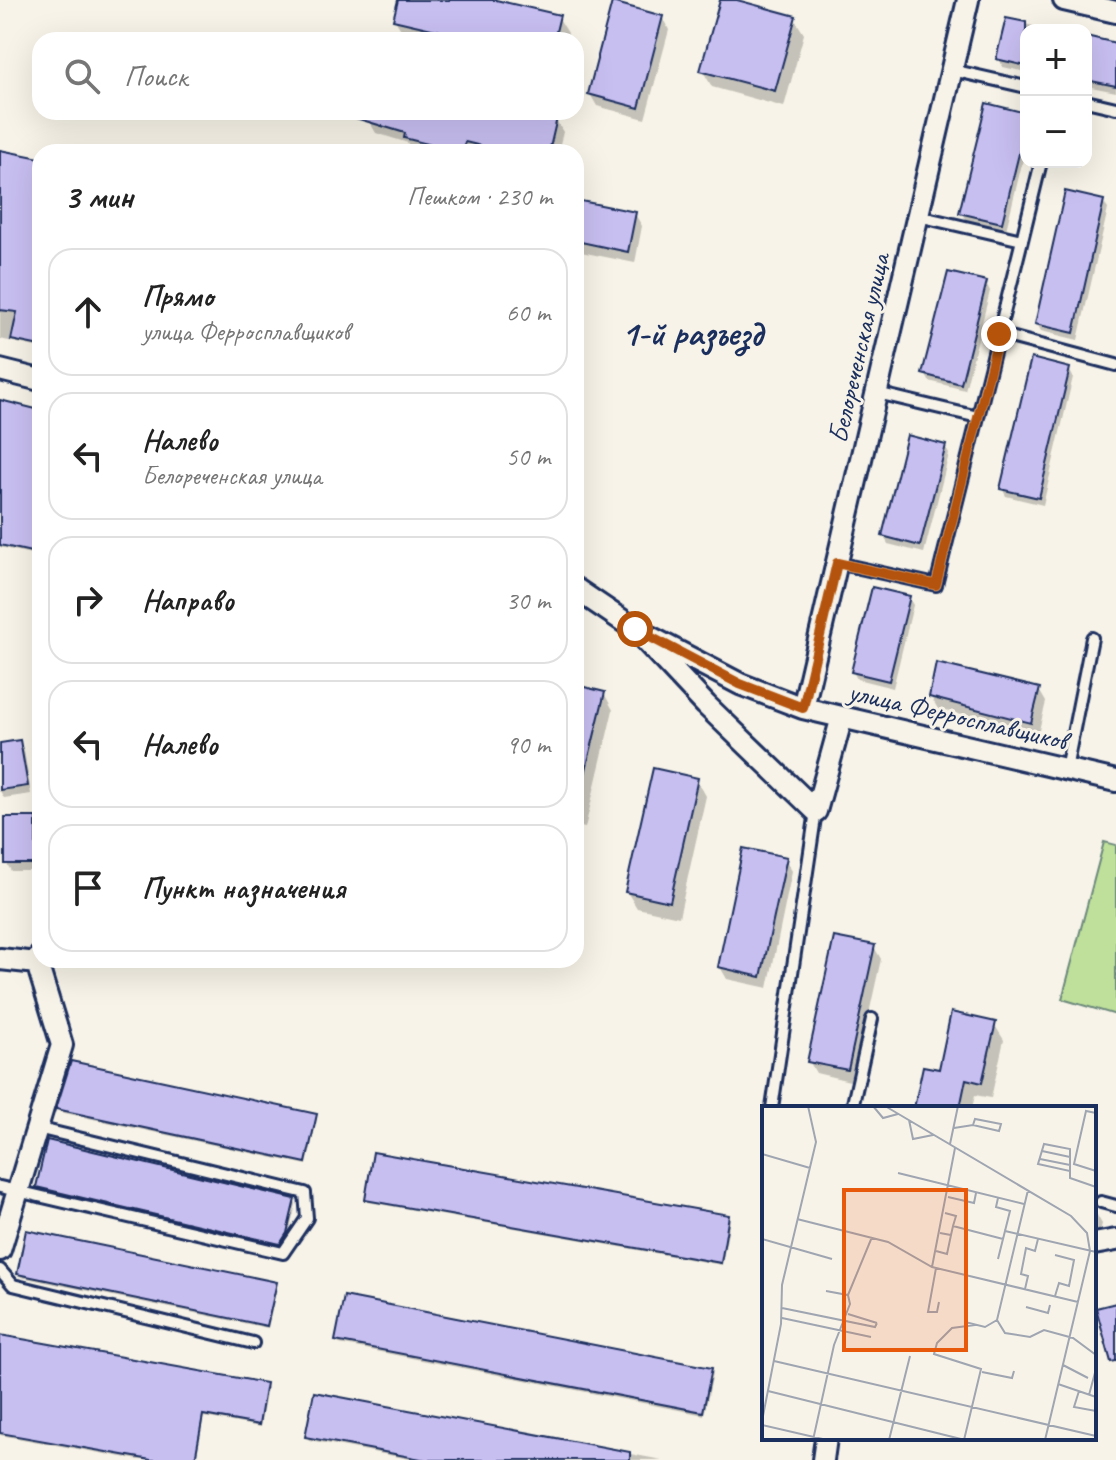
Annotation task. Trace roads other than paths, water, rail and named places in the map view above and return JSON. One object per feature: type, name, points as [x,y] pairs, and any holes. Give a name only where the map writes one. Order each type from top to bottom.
[{"type":"street","name":"Белореченская улица","points":[[803,708],[968,0]]},
{"type":"street","points":[[1064,0],[1116,12]]},
{"type":"street","points":[[0,370],[32,378]]},
{"type":"street","name":"улица Ферросплавщиков","points":[[584,594],[635,629],[740,684],[803,708],[1116,781]]},
{"type":"street","points":[[635,629],[706,705],[816,811],[842,717]]},
{"type":"street","points":[[0,959],[32,959]]},
{"type":"street","points":[[0,1250],[9,1189],[37,1128],[62,1045],[41,968]]},
{"type":"street","points":[[1096,1244],[1116,1240]]},
{"type":"street","points":[[823,1460],[826,1440]]},
{"type":"lane","points":[[952,70],[1020,86]]},
{"type":"lane","points":[[1092,102],[1116,108]]},
{"type":"lane","points":[[837,563],[936,585],[1040,168]]},
{"type":"lane","points":[[918,216],[1022,240]]},
{"type":"lane","points":[[999,334],[1116,365]]},
{"type":"lane","points":[[877,393],[978,417]]},
{"type":"lane","points":[[1066,769],[1092,638]]},
{"type":"lane","points":[[772,1106],[816,811]]},
{"type":"lane","points":[[852,1106],[872,1019]]},
{"type":"lane","points":[[9,1189],[283,1253],[307,1218],[305,1193],[37,1128]]},
{"type":"lane","points":[[1101,1202],[1116,1206]]},
{"type":"lane","points":[[0,1270],[13,1285],[253,1343]]},
{"type":"district","name":"1-й разъезд","points":[[692,332]]}]
